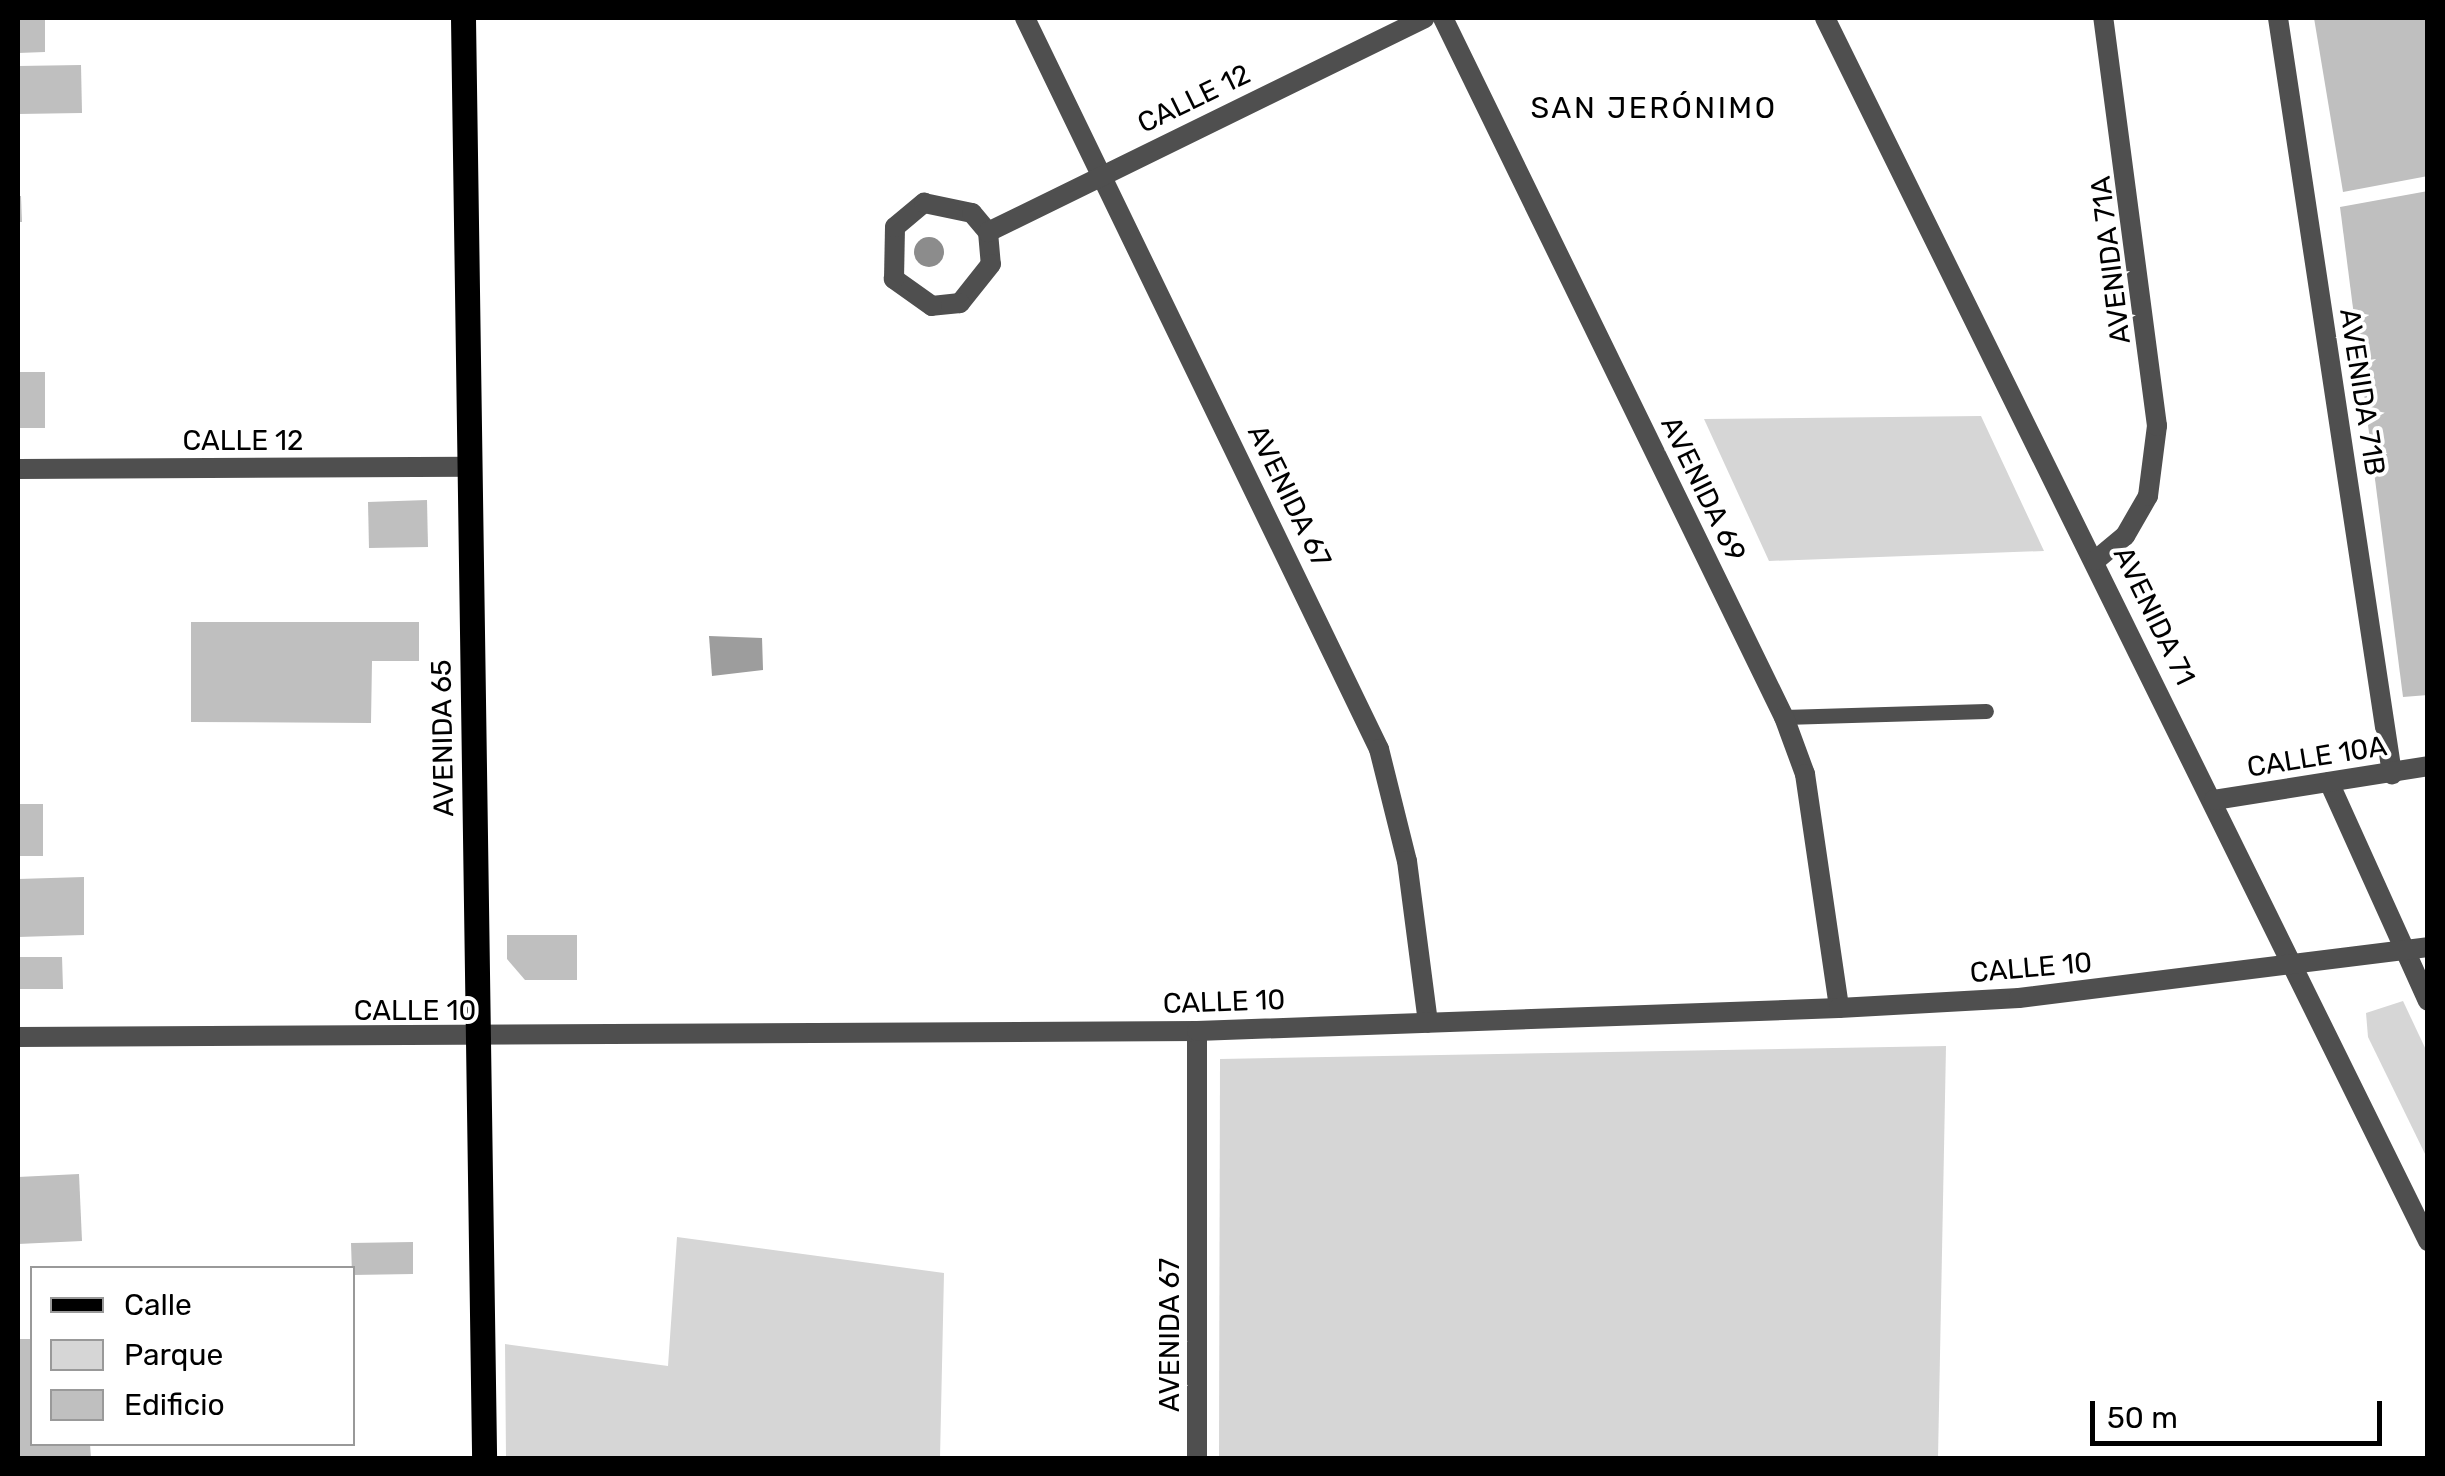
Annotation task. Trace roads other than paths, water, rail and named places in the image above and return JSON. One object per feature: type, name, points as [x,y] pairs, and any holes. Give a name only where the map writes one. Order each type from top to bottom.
[{"type":"main road","name":"AVENIDA 65","points":[[462,18],[484,1458]]},
{"type":"street","name":"AVENIDA 67","points":[[1024,18],[1379,749],[1407,861],[1428,1023]]},
{"type":"street","name":"CALLE 12","points":[[988,232],[1424,18]]},
{"type":"street","name":"AVENIDA 69","points":[[1443,18],[1784,717],[1805,774],[1839,1008]]},
{"type":"street","name":"AVENIDA 71","points":[[1825,18],[2096,560],[2428,1241]]},
{"type":"street","name":"AVENIDA 71A","points":[[2096,560],[2125,536],[2148,496],[2158,426],[2103,18]]},
{"type":"street","name":"AVENIDA 71B","points":[[2278,18],[2392,774]]},
{"type":"street","points":[[924,204],[972,212],[988,232],[991,264],[960,302],[932,306],[894,279],[894,228],[924,204]]},
{"type":"street","name":"CALLE 12","points":[[18,469],[470,468]]},
{"type":"street","name":"CALLE 10A","points":[[2214,800],[2428,766]]},
{"type":"street","points":[[2328,782],[2428,1001]]},
{"type":"street","name":"CALLE 10","points":[[18,1037],[478,1040],[1197,1031],[1839,1008],[2020,998],[2428,947]]},
{"type":"street","name":"AVENIDA 67","points":[[1197,1031],[1197,1458]]},
{"type":"lane","points":[[1784,717],[1986,711]]},
{"type":"district","name":"SAN JERÓNIMO","points":[[1654,108]]}]
